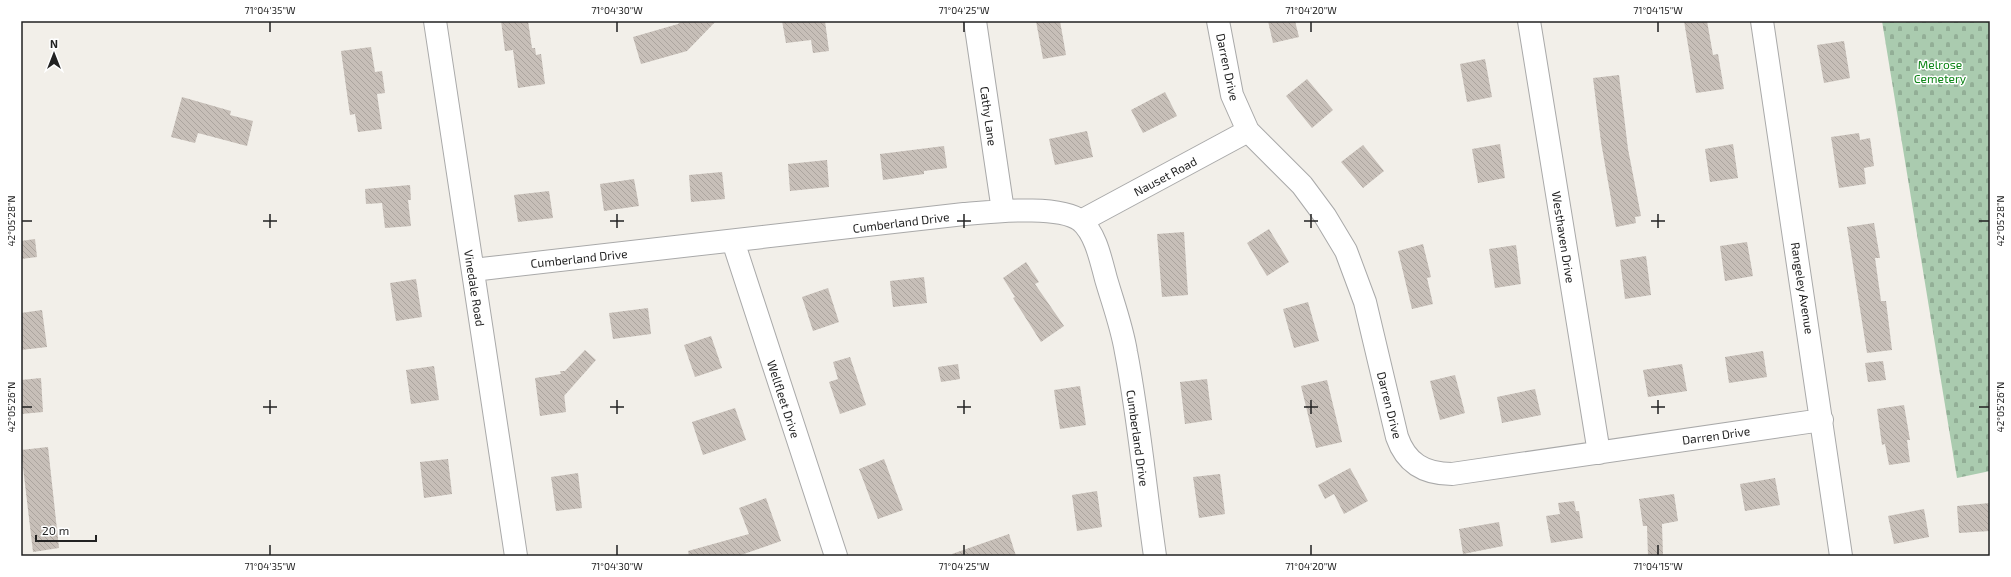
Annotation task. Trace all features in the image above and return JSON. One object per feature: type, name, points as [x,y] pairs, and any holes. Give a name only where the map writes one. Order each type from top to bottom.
[{"type":"street","name":"Vinedale Road","points":[[435,21],[516,556]]},
{"type":"street","name":"Cathy Lane","points":[[975,21],[1003,211]]},
{"type":"street","name":"Darren Drive","points":[[1218,21],[1232,95],[1248,131],[1302,185],[1333,228],[1346,251],[1365,302],[1397,437],[1403,452],[1415,465],[1432,472],[1452,474],[1822,420]]},
{"type":"street","name":"Westhaven Drive","points":[[1529,21],[1598,453]]},
{"type":"street","name":"Rangeley Avenue","points":[[1762,21],[1841,556]]},
{"type":"street","name":"Nauset Road","points":[[1081,221],[1248,131]]},
{"type":"street","name":"Cumberland Drive","points":[[472,270],[1003,211],[1051,212],[1065,214],[1081,221],[1097,249],[1122,334],[1133,399],[1154,556]]},
{"type":"street","name":"Wellfleet Drive","points":[[733,241],[836,556]]},
{"type":"green space","name":"Melrose Cemetery","points":[[1882,21],[1990,21],[1990,471],[1957,478]]},
{"type":"building","points":[[501,21],[528,21],[532,48],[535,48],[536,55],[541,54],[545,84],[518,88],[513,50],[505,51]]},
{"type":"building","points":[[681,21],[716,21],[687,51],[641,64],[633,37],[678,24]]},
{"type":"building","points":[[782,21],[825,21],[829,51],[813,53],[811,40],[786,43]]},
{"type":"building","points":[[1036,21],[1060,21],[1066,55],[1043,59]]},
{"type":"building","points":[[1268,21],[1295,21],[1299,37],[1273,43]]},
{"type":"building","points":[[1684,21],[1707,21],[1713,55],[1718,54],[1724,89],[1696,93]]},
{"type":"building","points":[[1844,41],[1850,78],[1824,83],[1817,45]]},
{"type":"building","points":[[371,47],[375,72],[382,71],[385,93],[377,94],[382,129],[358,132],[355,114],[350,115],[341,51]]},
{"type":"building","points":[[1485,59],[1492,97],[1467,102],[1460,64]]},
{"type":"building","points":[[1619,75],[1628,149],[1641,216],[1635,217],[1636,223],[1616,227],[1601,142],[1593,78]]},
{"type":"building","points":[[1307,79],[1333,110],[1312,128],[1286,96]]},
{"type":"building","points":[[1165,92],[1177,116],[1143,133],[1131,110]]},
{"type":"building","points":[[182,97],[231,111],[230,115],[253,121],[247,146],[198,133],[195,143],[171,137]]},
{"type":"building","points":[[1087,131],[1093,157],[1055,165],[1049,139]]},
{"type":"building","points":[[1859,133],[1860,140],[1870,138],[1874,166],[1864,168],[1866,184],[1839,188],[1831,137]]},
{"type":"building","points":[[1500,144],[1505,178],[1478,183],[1472,149]]},
{"type":"building","points":[[1733,144],[1738,178],[1710,182],[1705,149]]},
{"type":"building","points":[[1363,145],[1384,171],[1363,188],[1341,162]]},
{"type":"building","points":[[944,146],[947,168],[924,171],[924,174],[883,180],[880,154]]},
{"type":"building","points":[[827,160],[829,187],[790,191],[788,164]]},
{"type":"building","points":[[722,172],[725,199],[691,202],[689,175]]},
{"type":"building","points":[[634,179],[639,206],[604,211],[600,184]]},
{"type":"building","points":[[410,185],[411,200],[408,200],[411,226],[385,228],[382,203],[366,204],[365,189]]},
{"type":"building","points":[[549,191],[553,218],[518,222],[514,195]]},
{"type":"building","points":[[1874,223],[1880,258],[1875,258],[1881,301],[1886,301],[1892,350],[1867,353],[1847,227]]},
{"type":"building","points":[[1269,229],[1289,262],[1267,276],[1247,243]]},
{"type":"building","points":[[1184,232],[1188,295],[1162,297],[1157,234]]},
{"type":"building","points":[[35,239],[37,257],[21,259],[21,241]]},
{"type":"building","points":[[1747,242],[1753,276],[1725,281],[1720,246]]},
{"type":"building","points":[[1423,244],[1431,277],[1427,278],[1433,304],[1412,309],[1398,251]]},
{"type":"building","points":[[1516,245],[1521,284],[1495,288],[1489,249]]},
{"type":"building","points":[[1646,256],[1651,295],[1625,299],[1620,260]]},
{"type":"building","points":[[1026,262],[1039,282],[1035,284],[1064,326],[1041,342],[1013,298],[1015,297],[1003,278]]},
{"type":"building","points":[[924,277],[927,303],[893,307],[890,281]]},
{"type":"building","points":[[416,279],[422,317],[396,321],[390,283]]},
{"type":"building","points":[[828,288],[839,322],[813,331],[802,297]]},
{"type":"building","points":[[1308,302],[1319,341],[1294,348],[1283,309]]},
{"type":"building","points":[[648,308],[651,334],[613,339],[609,313]]},
{"type":"building","points":[[42,310],[47,347],[21,350],[21,313]]},
{"type":"building","points":[[711,336],[722,368],[695,377],[684,345]]},
{"type":"building","points":[[585,350],[596,360],[564,396],[566,412],[540,416],[535,378],[561,374],[560,371],[565,371]]},
{"type":"building","points":[[1763,351],[1767,377],[1729,383],[1725,357]]},
{"type":"building","points":[[850,357],[866,405],[840,414],[829,382],[838,379],[833,362]]},
{"type":"building","points":[[1883,361],[1886,380],[1868,382],[1865,363]]},
{"type":"building","points":[[958,364],[960,379],[941,382],[938,367]]},
{"type":"building","points":[[1682,364],[1687,391],[1648,397],[1643,370]]},
{"type":"building","points":[[434,366],[439,400],[411,404],[406,370]]},
{"type":"building","points":[[1455,375],[1465,413],[1440,420],[1430,381]]},
{"type":"building","points":[[41,378],[43,412],[21,414],[21,380]]},
{"type":"building","points":[[1207,379],[1212,420],[1185,424],[1180,382]]},
{"type":"building","points":[[1327,380],[1342,442],[1316,448],[1301,386]]},
{"type":"building","points":[[1080,386],[1086,425],[1060,429],[1054,390]]},
{"type":"building","points":[[1535,389],[1541,415],[1502,423],[1497,397]]},
{"type":"building","points":[[1904,405],[1910,440],[1907,440],[1910,462],[1889,465],[1885,444],[1882,445],[1877,409]]},
{"type":"building","points":[[735,408],[746,440],[703,455],[692,422]]},
{"type":"building","points":[[48,447],[59,548],[33,552],[21,450]]},
{"type":"building","points":[[448,459],[452,494],[424,498],[420,462]]},
{"type":"building","points":[[884,459],[903,510],[878,519],[859,469]]},
{"type":"building","points":[[1350,468],[1368,501],[1344,514],[1334,494],[1325,499],[1318,485]]},
{"type":"building","points":[[578,473],[582,508],[556,511],[551,477]]},
{"type":"building","points":[[1220,474],[1225,514],[1199,518],[1193,477]]},
{"type":"building","points":[[1775,478],[1780,505],[1745,511],[1740,484]]},
{"type":"building","points":[[1097,491],[1102,527],[1077,531],[1072,495]]},
{"type":"building","points":[[1674,494],[1678,521],[1662,524],[1663,556],[1648,556],[1647,526],[1643,526],[1639,499]]},
{"type":"building","points":[[766,498],[781,541],[738,556],[689,556],[688,551],[749,534],[739,508]]},
{"type":"building","points":[[1574,501],[1576,511],[1579,511],[1583,538],[1551,543],[1546,516],[1560,514],[1558,503]]},
{"type":"building","points":[[1990,503],[1990,531],[1959,533],[1957,506]]},
{"type":"building","points":[[1924,509],[1929,537],[1894,544],[1888,516]]},
{"type":"building","points":[[1499,522],[1503,546],[1463,554],[1459,529]]},
{"type":"building","points":[[1009,534],[1016,556],[953,556],[952,554]]}]
